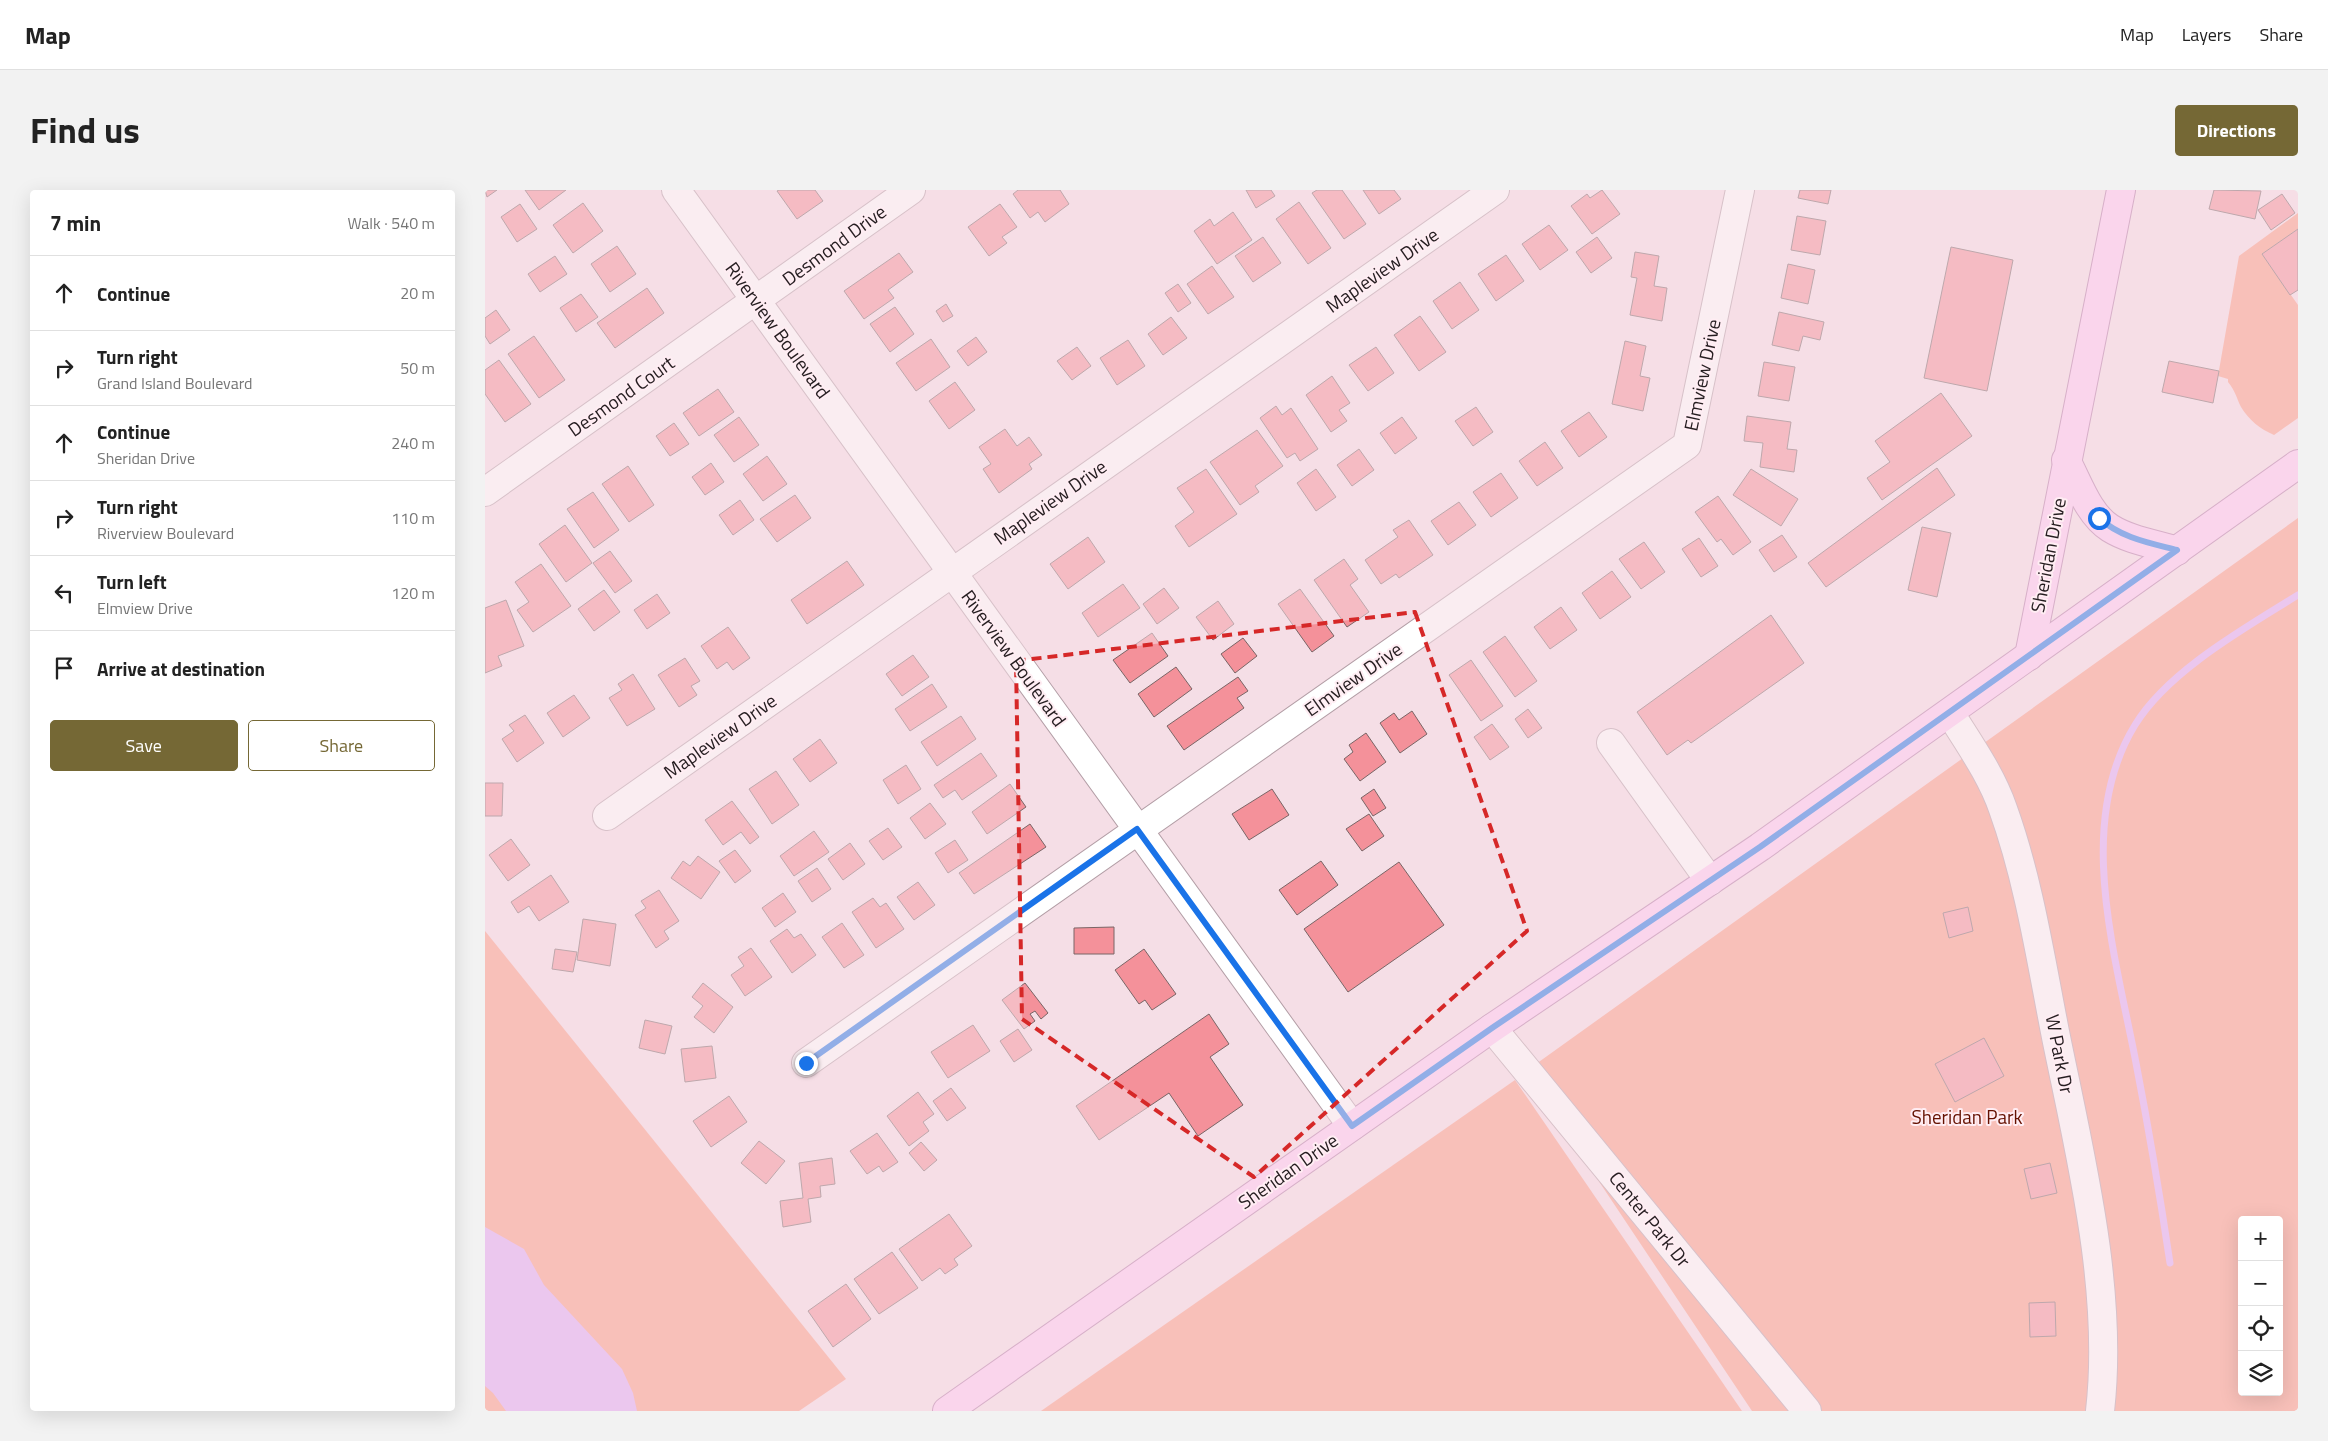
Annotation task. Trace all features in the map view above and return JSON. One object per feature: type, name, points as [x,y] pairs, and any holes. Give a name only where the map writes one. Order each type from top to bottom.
[{"type":"main road","name":"Sheridan Drive","points":[[947,1411],[1492,1028],[1709,881],[2029,656],[2066,460],[2121,190]]},
{"type":"main road","points":[[2066,460],[2087,501],[2099,518],[2111,528],[2131,537],[2177,550]]},
{"type":"main road","points":[[2029,656],[2298,464]]},
{"type":"street","name":"Riverview Boulevard","points":[[676,190],[1352,1126]]},
{"type":"street","name":"Desmond Drive","points":[[757,300],[911,190]]},
{"type":"street","name":"Mapleview Drive","points":[[607,816],[1495,190]]},
{"type":"street","name":"Elmview Drive","points":[[806,1063],[1687,445],[1740,190]]},
{"type":"street","name":"Desmond Court","points":[[485,492],[757,300]]},
{"type":"street","name":"W Park Dr","points":[[1950,713],[1984,766],[2003,808],[2032,915],[2087,1185],[2099,1288],[2104,1379],[2100,1411]]},
{"type":"street","points":[[1611,743],[1709,881]]},
{"type":"street","name":"Center Park Dr","points":[[1492,1028],[1807,1411]]},
{"type":"highlighted area","points":[[1415,612],[1527,931],[1254,1177],[1022,1019],[1016,661]]},
{"type":"green space","points":[[2298,213],[2298,229],[2262,254],[2298,305],[2298,418],[2274,435],[2251,420],[2241,407],[2228,379],[2218,376],[2239,256]]},
{"type":"green space","name":"Sheridan Park","points":[[2298,518],[2298,1411],[1752,1411],[1588,1165],[1536,1064]]},
{"type":"green space","points":[[485,931],[846,1379],[799,1411],[485,1411]]},
{"type":"green space","points":[[1515,1080],[1742,1411],[1041,1411]]},
{"type":"shaded area","points":[[485,1227],[524,1249],[544,1285],[622,1369],[633,1393],[637,1411],[506,1411],[493,1393],[485,1386]]},
{"type":"building","points":[[485,190],[497,190],[487,197]]},
{"type":"building","points":[[525,190],[566,190],[539,210]]},
{"type":"building","points":[[815,190],[823,201],[797,219],[777,191]]},
{"type":"building","points":[[1018,190],[1060,190],[1069,204],[1045,222],[1038,212],[1030,218],[1013,194]]},
{"type":"building","points":[[1246,190],[1271,190],[1275,196],[1256,208]]},
{"type":"building","points":[[1317,190],[1342,190],[1366,224],[1344,239],[1312,193]]},
{"type":"building","points":[[1363,190],[1394,190],[1401,199],[1379,214]]},
{"type":"building","points":[[1602,190],[1620,214],[1592,234],[1571,206],[1587,194],[1590,198]]},
{"type":"building","points":[[1800,190],[1831,190],[1828,204],[1798,198]]},
{"type":"building","points":[[2214,190],[2261,191],[2255,219],[2209,209]]},
{"type":"building","points":[[2282,194],[2295,213],[2271,230],[2258,210]]},
{"type":"building","points":[[1299,202],[1331,248],[1308,264],[1276,219]]},
{"type":"building","points":[[583,203],[603,231],[573,253],[553,225]]},
{"type":"building","points":[[520,204],[537,229],[517,242],[501,217]]},
{"type":"building","points":[[1000,204],[1017,227],[1002,237],[1007,243],[989,256],[968,227]]},
{"type":"building","points":[[1233,212],[1252,240],[1217,264],[1194,231],[1210,219],[1214,226]]},
{"type":"building","points":[[1797,216],[1826,221],[1820,255],[1791,250]]},
{"type":"building","points":[[1549,225],[1568,250],[1540,270],[1522,244]]},
{"type":"building","points":[[2298,229],[2298,290],[2290,295],[2262,254]]},
{"type":"building","points":[[1263,237],[1281,263],[1253,282],[1235,256]]},
{"type":"building","points":[[1597,237],[1612,258],[1591,273],[1576,252]]},
{"type":"building","points":[[617,246],[636,274],[610,292],[591,264]]},
{"type":"building","points":[[1951,247],[2013,260],[1987,391],[1924,378]]},
{"type":"building","points":[[1635,252],[1659,256],[1654,286],[1667,288],[1662,321],[1630,315],[1637,278],[1631,277]]},
{"type":"building","points":[[899,253],[913,272],[888,290],[894,298],[864,319],[844,291]]},
{"type":"building","points":[[1506,255],[1524,281],[1496,301],[1478,274]]},
{"type":"building","points":[[555,256],[567,274],[540,292],[528,274]]},
{"type":"building","points":[[1788,264],[1815,270],[1808,304],[1781,298]]},
{"type":"building","points":[[1212,266],[1234,297],[1208,314],[1187,284]]},
{"type":"building","points":[[1460,282],[1479,310],[1452,329],[1433,301]]},
{"type":"building","points":[[1178,284],[1191,303],[1178,312],[1165,293]]},
{"type":"building","points":[[647,288],[664,313],[615,348],[597,323]]},
{"type":"building","points":[[581,294],[598,317],[576,332],[560,308]]},
{"type":"building","points":[[946,304],[953,316],[943,322],[936,311]]},
{"type":"building","points":[[895,307],[914,334],[890,352],[870,324]]},
{"type":"building","points":[[496,310],[510,330],[490,344],[485,336],[485,318]]},
{"type":"building","points":[[1779,312],[1824,322],[1820,340],[1803,336],[1799,351],[1772,345]]},
{"type":"building","points":[[1420,316],[1446,352],[1419,371],[1394,335]]},
{"type":"building","points":[[1171,317],[1187,338],[1163,355],[1148,334]]},
{"type":"building","points":[[534,336],[565,380],[539,398],[508,354]]},
{"type":"building","points":[[976,337],[987,352],[968,366],[957,351]]},
{"type":"building","points":[[931,339],[950,367],[916,391],[896,363]]},
{"type":"building","points":[[1128,340],[1145,366],[1117,385],[1100,358]]},
{"type":"building","points":[[1625,341],[1646,346],[1640,376],[1650,378],[1643,411],[1612,404]]},
{"type":"building","points":[[1077,347],[1091,366],[1072,380],[1057,361]]},
{"type":"building","points":[[1376,347],[1394,373],[1368,391],[1349,365]]},
{"type":"building","points":[[499,360],[531,404],[505,422],[485,394],[485,370]]},
{"type":"building","points":[[2169,361],[2219,371],[2213,403],[2162,392]]},
{"type":"building","points":[[1764,362],[1795,367],[1789,401],[1758,396]]},
{"type":"building","points":[[1332,376],[1350,403],[1339,410],[1347,421],[1331,432],[1306,395]]},
{"type":"building","points":[[955,382],[975,410],[949,429],[929,401]]},
{"type":"building","points":[[718,389],[734,412],[699,436],[683,413]]},
{"type":"building","points":[[1941,393],[1972,436],[1882,500],[1867,478],[1890,462],[1875,441]]},
{"type":"building","points":[[1276,406],[1282,415],[1291,408],[1318,449],[1300,461],[1295,453],[1287,458],[1260,418]]},
{"type":"building","points":[[1476,407],[1493,432],[1473,446],[1455,421]]},
{"type":"building","points":[[1589,412],[1607,437],[1579,457],[1561,431]]},
{"type":"building","points":[[1747,416],[1791,422],[1787,449],[1797,450],[1794,472],[1760,467],[1763,443],[1744,441]]},
{"type":"building","points":[[739,417],[759,445],[734,462],[714,435]]},
{"type":"building","points":[[1402,417],[1417,438],[1395,454],[1380,433]]},
{"type":"building","points":[[674,423],[689,444],[670,456],[656,436]]},
{"type":"building","points":[[1005,429],[1017,446],[1029,437],[1042,455],[1029,464],[1032,469],[999,493],[983,469],[991,464],[979,447]]},
{"type":"building","points":[[1257,430],[1283,466],[1255,486],[1259,492],[1240,505],[1210,462]]},
{"type":"building","points":[[1545,442],[1563,468],[1537,486],[1519,461]]},
{"type":"building","points":[[1359,449],[1374,470],[1352,486],[1337,465]]},
{"type":"building","points":[[767,456],[787,484],[763,501],[743,474]]},
{"type":"building","points":[[711,463],[724,482],[705,495],[692,477]]},
{"type":"building","points":[[628,466],[654,505],[629,522],[602,484]]},
{"type":"building","points":[[1937,468],[1955,495],[1826,587],[1808,563]]},
{"type":"building","points":[[1206,469],[1237,514],[1189,547],[1175,526],[1194,512],[1177,488]]},
{"type":"building","points":[[1316,469],[1336,497],[1316,511],[1297,483]]},
{"type":"building","points":[[1751,469],[1798,499],[1781,526],[1733,495]]},
{"type":"building","points":[[1501,473],[1518,498],[1491,517],[1473,492]]},
{"type":"building","points":[[593,492],[619,530],[594,548],[567,509]]},
{"type":"building","points":[[795,495],[811,518],[777,542],[760,519]]},
{"type":"building","points":[[1718,496],[1751,542],[1733,555],[1721,539],[1717,542],[1695,512]]},
{"type":"building","points":[[740,500],[754,520],[733,535],[719,515]]},
{"type":"building","points":[[1459,502],[1476,525],[1448,545],[1431,521]]},
{"type":"building","points":[[1409,520],[1433,555],[1399,578],[1396,574],[1381,584],[1365,560],[1398,537],[1393,530]]},
{"type":"building","points":[[565,525],[592,563],[566,582],[539,544]]},
{"type":"building","points":[[1922,527],[1951,533],[1937,597],[1908,590]]},
{"type":"building","points":[[1782,535],[1797,557],[1774,572],[1759,550]]},
{"type":"building","points":[[1088,537],[1105,562],[1068,589],[1050,564]]},
{"type":"building","points":[[1699,538],[1718,566],[1701,577],[1682,549]]},
{"type":"building","points":[[1644,542],[1665,572],[1641,589],[1619,559]]},
{"type":"building","points":[[610,551],[632,581],[615,593],[593,563]]},
{"type":"building","points":[[1344,559],[1358,579],[1350,585],[1369,612],[1347,627],[1314,580]]},
{"type":"building","points":[[847,561],[864,585],[807,624],[791,600]]},
{"type":"building","points":[[541,564],[571,606],[533,632],[517,610],[529,602],[515,582]]},
{"type":"building","points":[[1612,571],[1631,597],[1600,619],[1582,593]]},
{"type":"building","points":[[1123,584],[1140,608],[1098,637],[1082,613]]},
{"type":"building","points":[[1164,588],[1179,608],[1157,624],[1143,604]]},
{"type":"building","points":[[1300,589],[1334,636],[1312,652],[1278,604]]},
{"type":"building","points":[[604,590],[620,612],[594,631],[578,609]]},
{"type":"building","points":[[657,594],[670,613],[647,629],[634,610]]},
{"type":"building","points":[[506,600],[524,646],[498,656],[502,666],[485,673],[485,608]]},
{"type":"building","points":[[1218,601],[1234,624],[1213,640],[1196,617]]},
{"type":"building","points":[[1561,607],[1577,630],[1550,649],[1534,627]]},
{"type":"building","points":[[1771,615],[1804,663],[1691,743],[1688,740],[1667,755],[1637,712]]},
{"type":"building","points":[[728,627],[750,658],[733,670],[727,662],[717,669],[701,646]]},
{"type":"building","points":[[1152,633],[1168,656],[1130,683],[1113,660]]},
{"type":"building","points":[[1505,636],[1537,681],[1515,697],[1483,652]]},
{"type":"building","points":[[1243,638],[1257,656],[1235,673],[1221,654]]},
{"type":"building","points":[[913,655],[929,677],[902,696],[886,674]]},
{"type":"building","points":[[685,658],[700,681],[691,686],[697,695],[679,707],[658,675]]},
{"type":"building","points":[[1471,660],[1503,706],[1481,721],[1449,675]]},
{"type":"building","points":[[1176,667],[1192,689],[1154,717],[1138,694]]},
{"type":"building","points":[[633,674],[655,709],[627,726],[609,698],[622,690],[618,684]]},
{"type":"building","points":[[1238,677],[1248,691],[1237,698],[1244,708],[1184,750],[1167,726]]},
{"type":"building","points":[[932,684],[947,707],[910,731],[895,709]]},
{"type":"building","points":[[574,695],[590,718],[563,737],[547,713]]},
{"type":"building","points":[[1528,709],[1542,728],[1528,738],[1515,719]]},
{"type":"building","points":[[1412,711],[1427,734],[1400,753],[1380,723],[1394,713],[1399,720]]},
{"type":"building","points":[[525,715],[544,743],[517,762],[502,739],[514,731],[509,725]]},
{"type":"building","points":[[961,716],[976,739],[937,766],[921,742]]},
{"type":"building","points":[[1492,724],[1509,747],[1490,760],[1474,737]]},
{"type":"building","points":[[1366,733],[1386,762],[1360,781],[1344,759],[1353,752],[1349,745]]},
{"type":"building","points":[[820,739],[837,763],[810,782],[793,759]]},
{"type":"building","points":[[981,753],[997,776],[962,800],[955,790],[943,798],[934,785]]},
{"type":"building","points":[[906,765],[921,789],[898,804],[883,780]]},
{"type":"building","points":[[776,771],[799,805],[772,824],[749,789]]},
{"type":"building","points":[[485,783],[503,783],[502,816],[485,816]]},
{"type":"building","points":[[1010,784],[1026,807],[987,834],[972,812]]},
{"type":"building","points":[[1272,789],[1289,815],[1249,840],[1232,814]]},
{"type":"building","points":[[1374,789],[1386,808],[1373,816],[1361,798]]},
{"type":"building","points":[[732,801],[759,837],[750,844],[741,832],[723,845],[705,820]]},
{"type":"building","points":[[930,803],[946,824],[925,839],[910,818]]},
{"type":"building","points":[[1369,814],[1384,836],[1362,851],[1346,829]]},
{"type":"building","points":[[1030,824],[1046,847],[974,894],[959,873]]},
{"type":"building","points":[[888,828],[902,847],[883,860],[869,841]]},
{"type":"building","points":[[814,831],[829,852],[794,876],[780,856]]},
{"type":"building","points":[[511,839],[530,865],[508,881],[489,855]]},
{"type":"building","points":[[955,840],[968,860],[948,873],[935,853]]},
{"type":"building","points":[[850,843],[865,864],[843,880],[828,859]]},
{"type":"building","points":[[735,850],[751,871],[735,883],[719,861]]},
{"type":"building","points":[[698,856],[720,872],[701,899],[671,878],[683,861],[690,866]]},
{"type":"building","points":[[1321,861],[1338,885],[1297,915],[1279,890]]},
{"type":"building","points":[[1399,862],[1444,925],[1348,992],[1304,929]]},
{"type":"building","points":[[817,868],[831,889],[812,902],[798,881]]},
{"type":"building","points":[[551,875],[569,902],[539,921],[529,906],[518,913],[511,902]]},
{"type":"building","points":[[918,882],[935,905],[914,920],[897,897]]},
{"type":"building","points":[[659,890],[679,921],[664,931],[669,939],[656,948],[635,915],[646,908],[641,901]]},
{"type":"building","points":[[783,893],[796,912],[775,927],[762,908]]},
{"type":"building","points":[[873,898],[880,907],[886,903],[904,929],[876,948],[852,912]]},
{"type":"building","points":[[1968,907],[1973,931],[1949,938],[1943,913]]},
{"type":"building","points":[[583,919],[616,924],[610,966],[577,960]]},
{"type":"building","points":[[842,923],[864,955],[844,968],[822,937]]},
{"type":"building","points":[[1114,927],[1114,954],[1074,954],[1074,928]]},
{"type":"building","points":[[787,929],[794,938],[801,934],[816,955],[792,973],[770,941]]},
{"type":"building","points":[[751,948],[772,977],[745,996],[731,975],[744,966],[738,957]]},
{"type":"building","points":[[555,949],[577,952],[573,972],[552,969]]},
{"type":"building","points":[[1144,949],[1176,994],[1152,1010],[1145,1000],[1139,1004],[1115,970]]},
{"type":"building","points":[[703,983],[733,1007],[714,1033],[694,1017],[703,1006],[692,997]]},
{"type":"building","points":[[1025,983],[1048,1013],[1041,1019],[1035,1011],[1030,1014],[1035,1021],[1024,1029],[1002,1000]]},
{"type":"building","points":[[1209,1014],[1229,1044],[1210,1057],[1243,1105],[1198,1136],[1169,1093],[1099,1140],[1076,1106]]},
{"type":"building","points":[[645,1020],[672,1026],[665,1054],[639,1048]]},
{"type":"building","points":[[973,1025],[990,1051],[948,1078],[931,1052]]},
{"type":"building","points":[[1018,1029],[1032,1050],[1014,1062],[1000,1041]]},
{"type":"building","points":[[1984,1038],[2004,1076],[1955,1102],[1935,1064]]},
{"type":"building","points":[[712,1046],[716,1078],[685,1082],[681,1049]]},
{"type":"building","points":[[951,1088],[966,1108],[947,1121],[933,1101]]},
{"type":"building","points":[[918,1092],[934,1114],[923,1122],[929,1131],[909,1146],[887,1116]]},
{"type":"building","points":[[729,1096],[747,1122],[711,1147],[693,1121]]},
{"type":"building","points":[[877,1133],[898,1162],[883,1172],[879,1166],[867,1174],[850,1151]]},
{"type":"building","points":[[759,1141],[785,1161],[766,1184],[741,1163]]},
{"type":"building","points":[[921,1142],[937,1160],[924,1171],[909,1153]]},
{"type":"building","points":[[832,1158],[835,1184],[820,1186],[821,1197],[808,1199],[811,1222],[783,1227],[780,1201],[803,1198],[799,1163]]},
{"type":"building","points":[[2050,1163],[2057,1193],[2031,1199],[2024,1169]]},
{"type":"building","points":[[949,1214],[972,1246],[954,1259],[958,1265],[945,1274],[940,1268],[922,1281],[899,1249]]},
{"type":"building","points":[[892,1252],[918,1288],[879,1314],[854,1279]]},
{"type":"building","points":[[846,1284],[871,1319],[833,1347],[808,1311]]},
{"type":"building","points":[[2055,1302],[2056,1336],[2030,1337],[2029,1303]]},
{"type":"waterway","points":[[2170,1263],[2136,1063],[2111,936],[2105,891],[2103,848],[2107,805],[2117,764],[2135,725],[2149,705],[2187,669],[2209,652],[2298,595]]},
{"type":"route","points":[[806,1063],[1137,829],[1352,1126],[1492,1028],[1760,847],[2177,550],[2131,537],[2111,528],[2099,518]]}]
